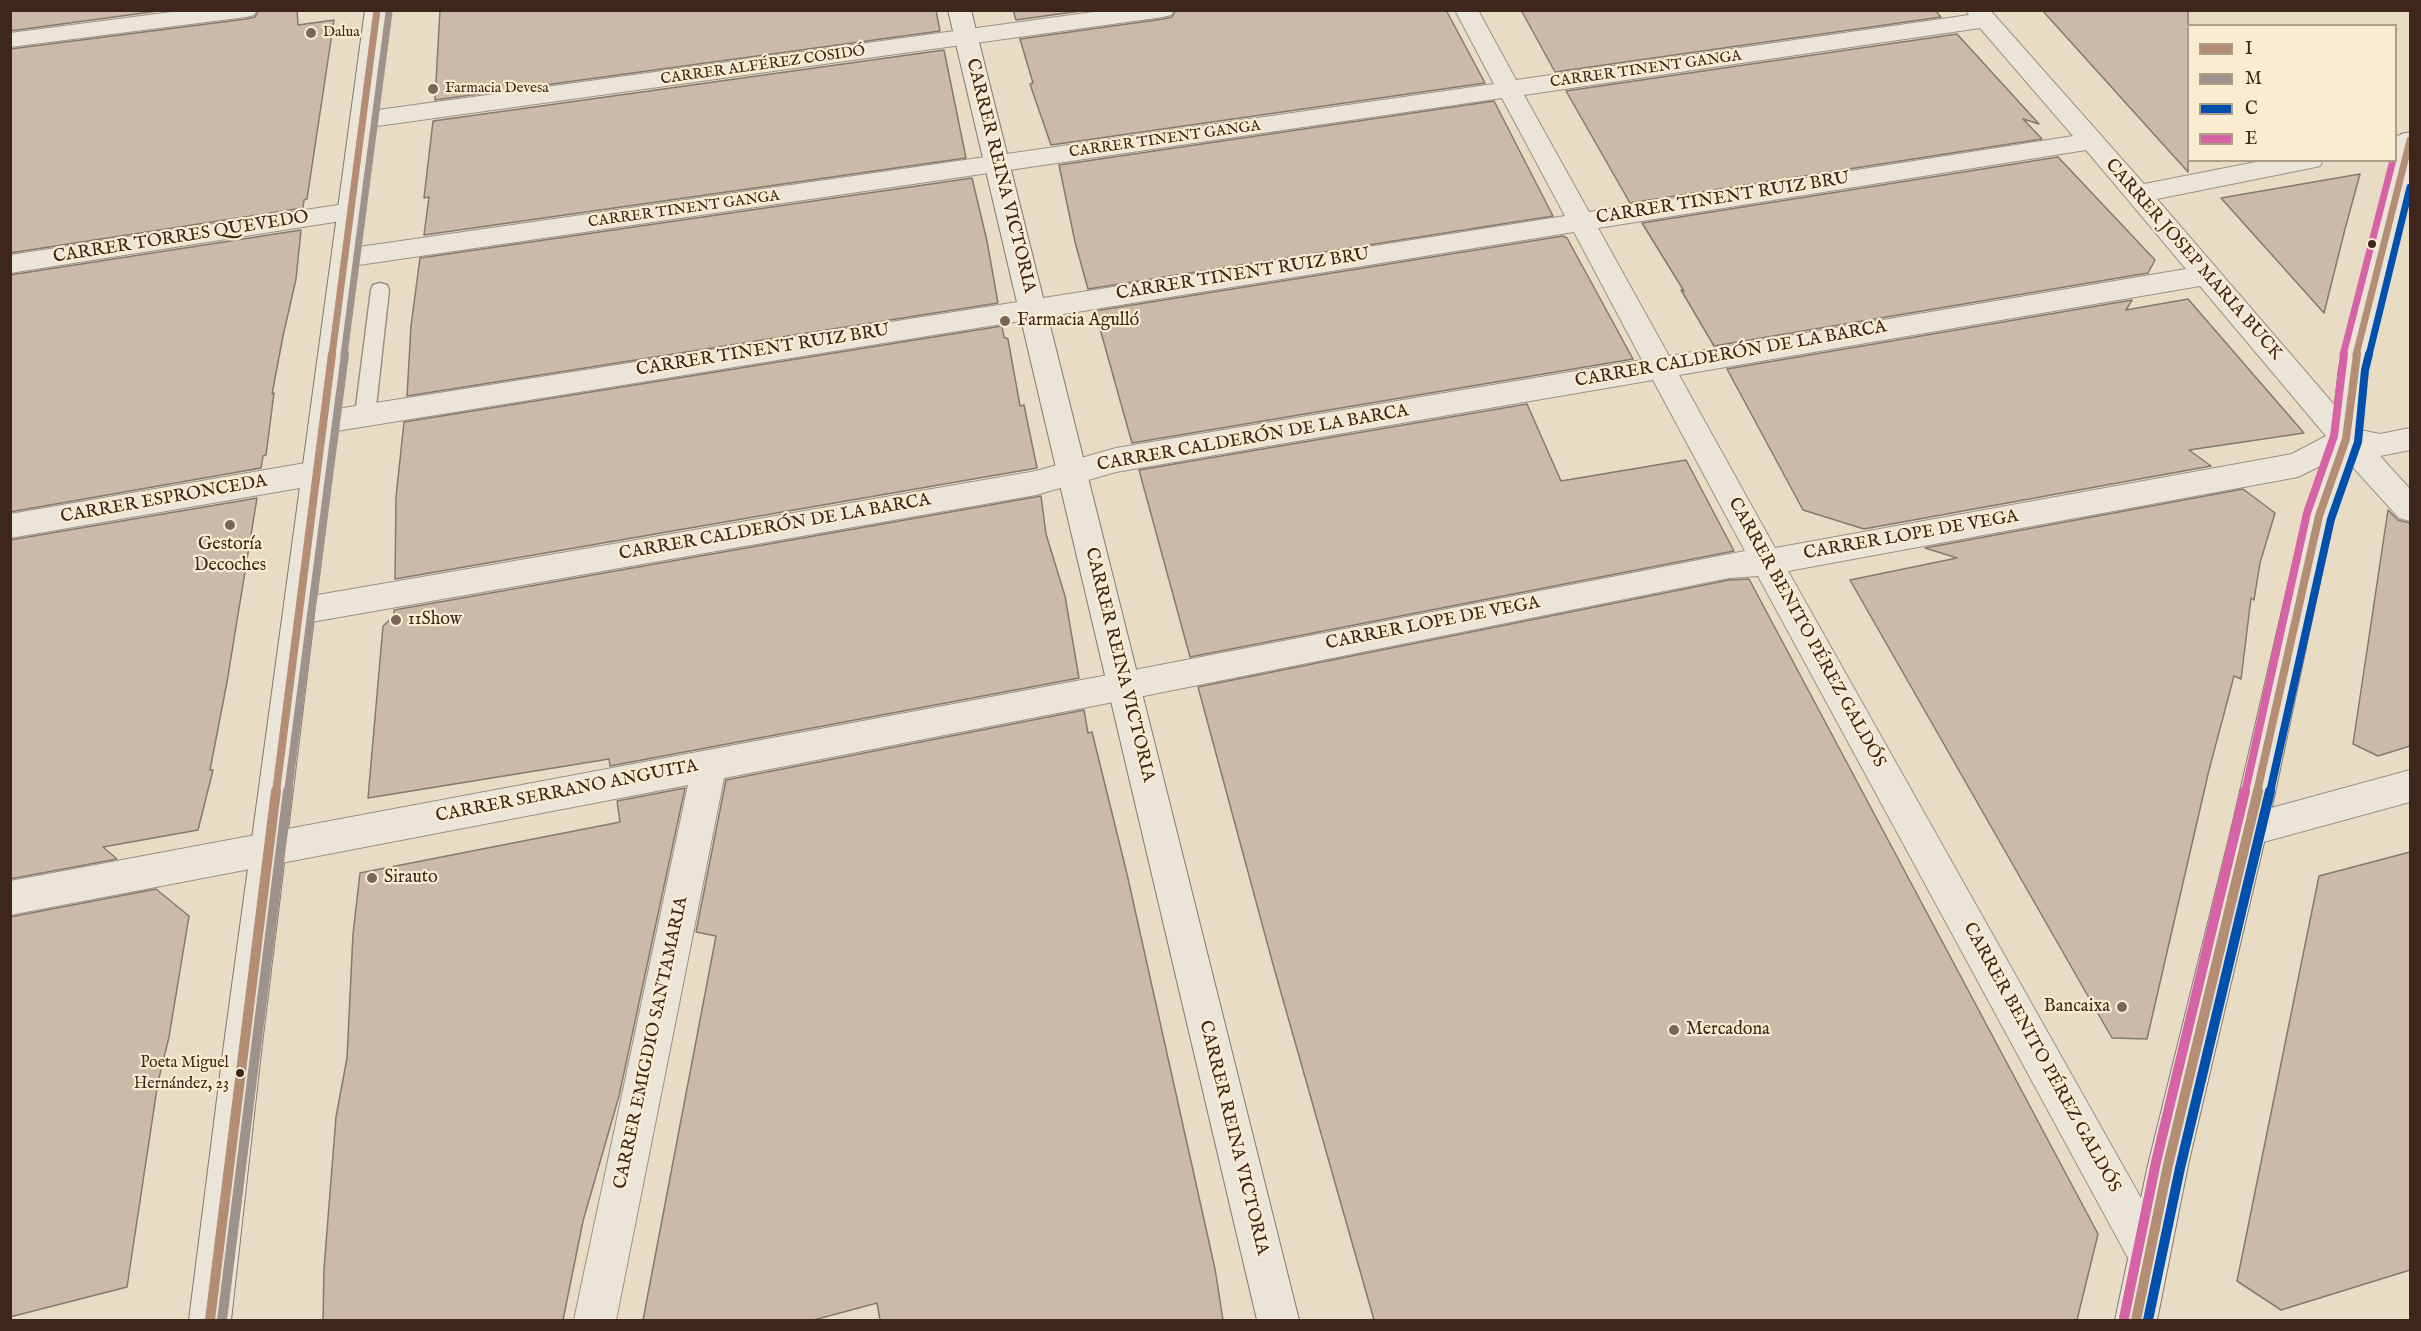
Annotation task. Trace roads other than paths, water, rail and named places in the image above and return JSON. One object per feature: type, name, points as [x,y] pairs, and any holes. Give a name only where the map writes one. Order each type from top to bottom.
[{"type":"street","points":[[10,40],[246,10]]},
{"type":"street","points":[[210,1320],[268,849],[377,10]]},
{"type":"street","name":"CARRER ALFÉREZ COSIDÓ","points":[[363,120],[963,24],[1162,10]]},
{"type":"street","name":"CARRER BENITO PÉREZ GALDÓS","points":[[1466,10],[1767,562],[2149,1254]]},
{"type":"street","name":"CARRER TINENT GANGA","points":[[345,258],[1509,90],[1981,15]]},
{"type":"street","name":"CARRER JOSEP MARIA BUCK","points":[[1981,15],[2138,194],[2346,439],[2410,509]]},
{"type":"street","name":"CARRER REINA VICTORIA","points":[[963,24],[1278,1320]]},
{"type":"street","name":"CARRER TINENT RUIZ BRU","points":[[324,422],[2091,141]]},
{"type":"street","points":[[2136,1320],[2171,1154],[2249,830],[2319,516],[2346,439],[2353,368],[2410,141]]},
{"type":"street","points":[[2138,194],[2300,162]]},
{"type":"street","name":"CARRER TORRES QUEVEDO","points":[[10,264],[351,212]]},
{"type":"street","name":"CARRER CALDERÓN DE LA BARCA","points":[[300,610],[1025,485],[1116,460],[2207,275]]},
{"type":"street","points":[[2346,439],[2380,445],[2410,439]]},
{"type":"street","name":"CARRER LOPE DE VEGA","points":[[1124,686],[1729,565],[1767,562],[2298,465],[2346,439]]},
{"type":"street","name":"CARRER ESPRONCEDA","points":[[10,526],[317,473]]},
{"type":"street","name":"CARRER SERRANO ANGUITA","points":[[10,898],[1124,686]]},
{"type":"street","name":"CARRER EMIGDIO SANTAMARIA","points":[[595,1320],[709,765]]},
{"type":"street","points":[[2249,830],[2410,786]]},
{"type":"lane","points":[[365,415],[380,290]]},
{"type":"place","name":"Dalua","points":[[311,33]]},
{"type":"place","name":"Farmacia Devesa","points":[[433,89]]},
{"type":"place","name":"Farmacia Agulló","points":[[1005,321]]},
{"type":"place","name":"Gestoría Decoches","points":[[230,525]]},
{"type":"place","name":"11Show","points":[[396,620]]},
{"type":"place","name":"Sirauto","points":[[372,878]]},
{"type":"place","name":"Bancaixa","points":[[2122,1007]]},
{"type":"place","name":"Mercadona","points":[[1674,1030]]},
{"type":"place","name":"Poeta Miguel Hernández, 23","points":[[240,1073]]}]
